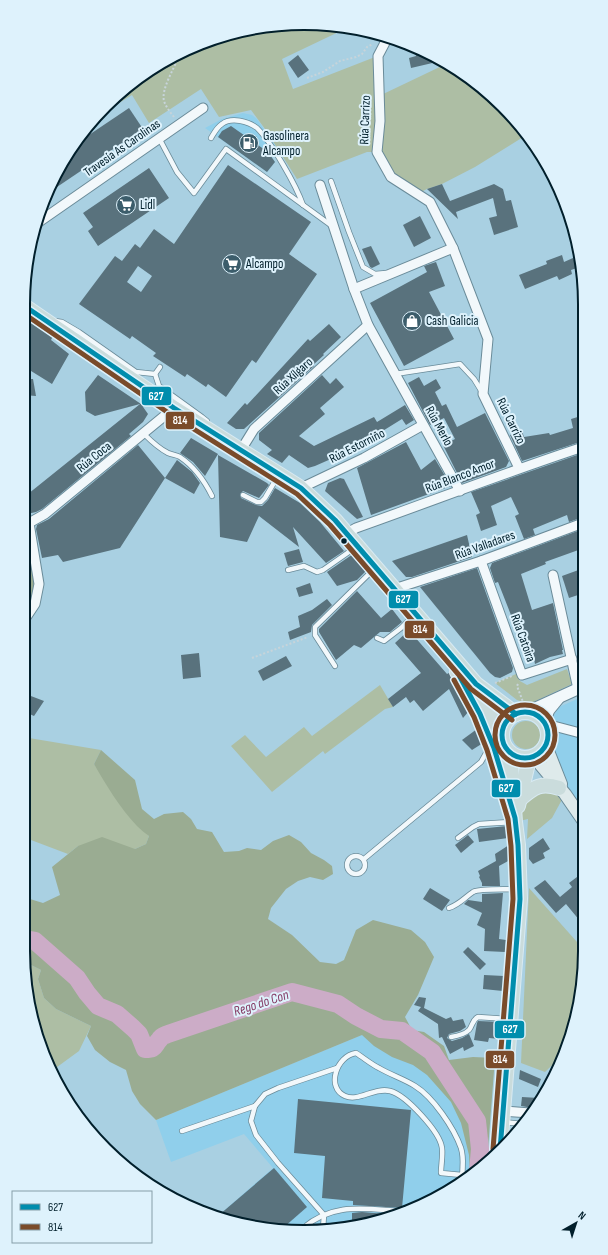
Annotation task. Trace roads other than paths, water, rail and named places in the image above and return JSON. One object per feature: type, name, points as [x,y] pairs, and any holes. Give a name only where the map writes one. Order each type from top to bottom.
[{"type":"main road","points":[[30,309],[174,408],[301,488],[347,533],[476,684],[502,733]]},
{"type":"main road","points":[[449,653],[458,674],[480,714],[492,743],[515,820]]},
{"type":"main road","points":[[476,684],[522,710],[534,714],[545,723],[549,735],[546,746],[541,753],[532,758],[516,757],[505,747],[502,740],[502,733],[507,722],[522,710]]},
{"type":"main road","points":[[546,746],[562,791]]},
{"type":"main road","points":[[501,1141],[520,889],[510,753]]},
{"type":"main road","points":[[532,758],[562,791],[578,814]]},
{"type":"main road","points":[[515,820],[532,758]]},
{"type":"main road","points":[[520,799],[533,788],[549,785],[562,791]]},
{"type":"street","name":"Rúa Carrizo","points":[[385,43],[378,56],[380,121],[377,152],[390,177],[430,202],[453,248],[488,339],[483,394],[519,468]]},
{"type":"street","name":"Travesía As Carolinas","points":[[44,218],[204,108]]},
{"type":"street","points":[[320,185],[354,289],[368,325],[396,374]]},
{"type":"street","points":[[354,289],[453,248]]},
{"type":"street","name":"Rúa Xílgaro","points":[[241,450],[254,429],[368,325]]},
{"type":"street","name":"Rúa Merlo","points":[[396,374],[423,426],[460,491]]},
{"type":"street","name":"Rúa Coca","points":[[30,521],[45,514],[174,408]]},
{"type":"street","name":"Rúa Estorniño","points":[[301,488],[364,458],[423,426]]},
{"type":"street","name":"Rúa Blanco Amor","points":[[347,533],[356,528],[460,491],[519,468],[578,449]]},
{"type":"street","name":"Rúa Valladares","points":[[394,589],[481,561],[578,525]]},
{"type":"street","points":[[30,542],[39,584],[34,604],[30,611]]},
{"type":"street","name":"Rúa Catoira","points":[[481,561],[522,675],[572,659]]},
{"type":"street","points":[[553,576],[572,659],[578,678]]},
{"type":"street","points":[[522,710],[560,697],[578,688]]},
{"type":"street","points":[[560,697],[549,710],[545,723],[578,732]]},
{"type":"street","points":[[503,1117],[524,1114]]},
{"type":"lane","points":[[210,138],[218,126],[223,122],[239,121],[249,123],[256,128],[266,139],[284,168],[299,193],[303,205]]},
{"type":"lane","points":[[159,138],[177,172],[194,192],[226,149],[333,226]]},
{"type":"lane","points":[[332,181],[349,232],[363,267],[375,274],[394,273]]},
{"type":"lane","points":[[48,321],[62,322],[136,372],[155,374]]},
{"type":"lane","points":[[396,374],[460,364],[474,379],[483,394]]},
{"type":"lane","points":[[155,374],[160,367]]},
{"type":"lane","points":[[155,374],[159,386],[207,421],[207,429]]},
{"type":"lane","points":[[144,434],[160,449],[179,456],[194,468],[202,478],[212,496]]},
{"type":"lane","points":[[243,495],[257,502],[261,502],[265,498],[279,474]]},
{"type":"lane","points":[[288,570],[304,566],[317,572],[323,570],[358,546]]},
{"type":"lane","points":[[335,666],[315,634],[316,627],[376,567]]},
{"type":"lane","points":[[377,638],[384,641],[392,636],[416,614]]},
{"type":"lane","points":[[364,859],[481,762],[492,743]]},
{"type":"lane","points":[[481,762],[487,761],[499,766]]},
{"type":"lane","points":[[458,838],[479,824],[515,820]]},
{"type":"lane","points":[[358,856],[364,859],[365,868],[362,873],[354,874],[349,871],[347,865],[349,859],[358,856]]},
{"type":"lane","points":[[449,908],[460,904],[474,891],[520,889]]},
{"type":"lane","points":[[451,1037],[465,1033],[469,1030],[474,1019],[478,1016],[510,1020]]},
{"type":"lane","points":[[462,1175],[441,1173],[442,1148],[438,1139],[427,1121],[416,1108],[404,1098],[390,1091],[374,1091],[359,1097],[346,1096],[338,1090],[336,1082],[337,1068],[342,1059],[356,1053],[378,1068],[417,1087],[437,1106],[460,1146],[464,1161],[462,1175]]},
{"type":"lane","points":[[323,1224],[324,1215],[278,1163],[256,1135],[251,1121],[255,1106],[265,1094],[278,1088],[337,1068]]},
{"type":"lane","points":[[182,1131],[255,1106]]},
{"type":"lane","points":[[503,1117],[518,1122]]},
{"type":"lane","points":[[306,1225],[330,1212],[351,1208],[391,1210]]},
{"type":"waterway","name":"Rego do Con","points":[[30,940],[35,941],[77,978],[98,1006],[117,1014],[133,1028],[139,1034],[145,1049],[153,1048],[161,1037],[168,1034],[292,992],[338,1004],[356,1016],[381,1029],[402,1031],[432,1052],[477,1121],[480,1149],[479,1162]]},
{"type":"place","name":"Gasolinera Alcampo","points":[[249,143]]},
{"type":"place","name":"Lidl","points":[[126,205]]},
{"type":"place","name":"Alcampo","points":[[232,264]]},
{"type":"place","name":"Cash Galicia","points":[[412,321]]}]
